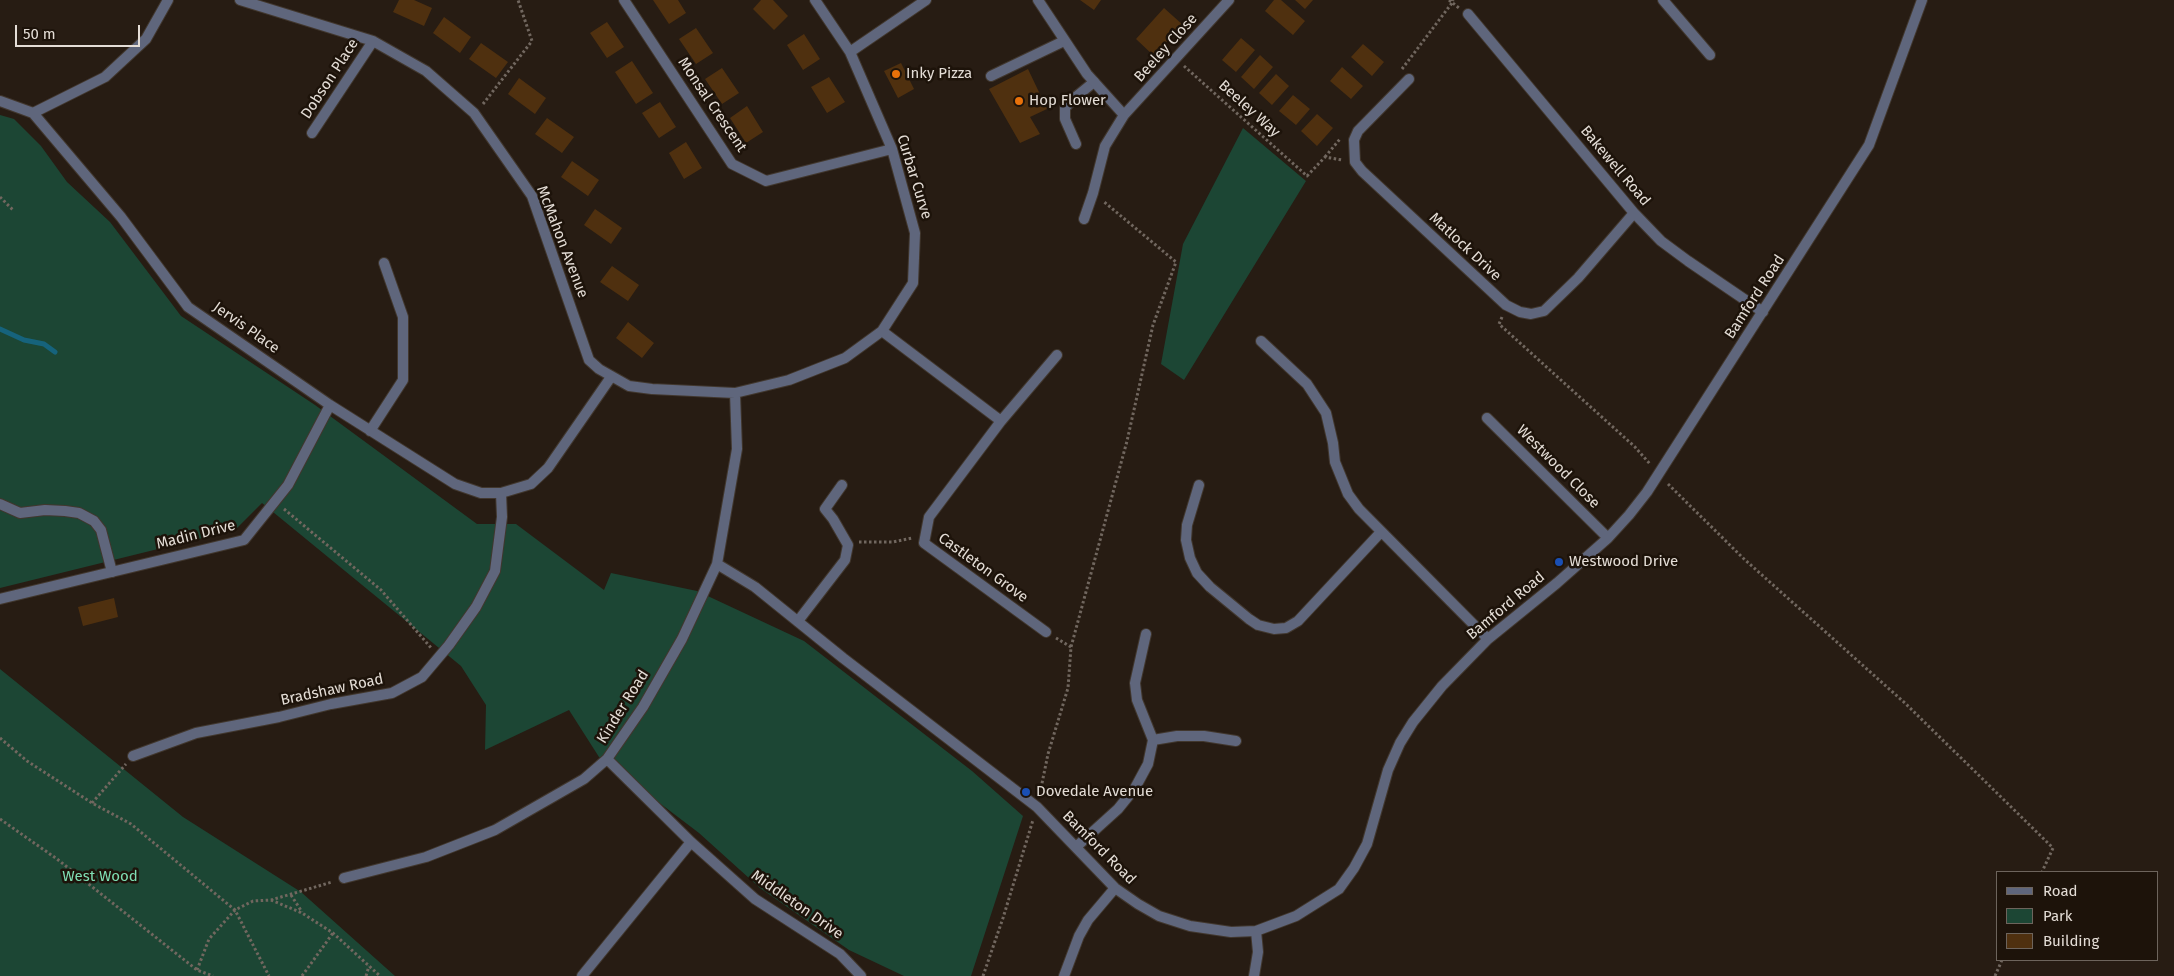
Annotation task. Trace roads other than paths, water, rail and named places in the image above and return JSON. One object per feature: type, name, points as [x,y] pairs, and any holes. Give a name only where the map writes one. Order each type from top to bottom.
[{"type":"street","points":[[0,101],[33,112],[105,77],[146,39],[168,0]]},
{"type":"street","name":"McMahon Avenue","points":[[240,0],[373,41],[426,71],[474,113],[532,196],[589,360],[611,377],[629,386],[736,393]]},
{"type":"street","name":"Monsal Crescent","points":[[624,0],[732,164],[766,181],[892,149]]},
{"type":"street","name":"Curbar Curve","points":[[736,393],[789,380],[845,358],[882,331],[913,283],[914,233],[892,149],[850,52],[815,0]]},
{"type":"street","points":[[850,52],[926,0]]},
{"type":"street","points":[[1038,0],[1064,41],[1094,82],[1124,115]]},
{"type":"street","name":"Beeley Close","points":[[1084,218],[1106,146],[1124,115],[1230,0]]},
{"type":"street","points":[[1663,0],[1710,55]]},
{"type":"street","name":"Bamford Road","points":[[798,622],[1037,807],[1115,888],[1138,904],[1159,916],[1190,926],[1231,932],[1256,931],[1296,916],[1339,888],[1354,868],[1366,844],[1388,770],[1400,743],[1413,722],[1442,686],[1488,639],[1557,583],[1608,538],[1629,515],[1658,474],[1869,145],[1922,0]]},
{"type":"street","name":"Bakewell Road","points":[[1468,14],[1634,213],[1661,241],[1763,312]]},
{"type":"street","name":"Dobson Place","points":[[312,133],[373,41]]},
{"type":"street","points":[[991,76],[1064,41]]},
{"type":"street","name":"Matlock Drive","points":[[1409,79],[1358,132],[1354,140],[1355,162],[1362,171],[1506,305],[1520,312],[1531,314],[1544,311],[1578,278],[1634,213]]},
{"type":"street","points":[[1076,144],[1065,119],[1065,108],[1094,82]]},
{"type":"street","name":"Jervis Place","points":[[33,112],[121,217],[188,307],[330,406],[456,484],[481,493],[501,493]]},
{"type":"street","points":[[370,431],[404,380],[404,317],[384,263]]},
{"type":"street","points":[[882,331],[1001,421]]},
{"type":"street","points":[[1261,341],[1307,384],[1326,413],[1334,443],[1335,462],[1348,494],[1359,509],[1488,639]]},
{"type":"street","name":"Castleton Grove","points":[[1046,632],[924,543],[929,517],[1001,421],[1057,355]]},
{"type":"street","points":[[501,493],[531,484],[548,468],[611,377]]},
{"type":"street","name":"Kinder Road","points":[[344,878],[426,857],[495,830],[584,779],[608,760],[643,707],[682,639],[717,564],[738,449],[736,393]]},
{"type":"street","name":"Madin Drive","points":[[0,599],[244,540],[288,485],[330,406]]},
{"type":"street","name":"Westwood Close","points":[[1487,418],[1608,538]]},
{"type":"street","points":[[717,564],[755,587],[798,622],[845,560],[847,543],[833,518],[825,510],[842,485]]},
{"type":"street","points":[[1199,485],[1187,525],[1186,540],[1190,558],[1197,573],[1249,619],[1274,629],[1286,628],[1298,622],[1382,532]]},
{"type":"street","name":"Bradshaw Road","points":[[133,756],[196,733],[392,693],[422,677],[476,607],[494,571],[502,517],[501,493]]},
{"type":"street","points":[[0,504],[20,513],[45,510],[64,511],[79,513],[94,521],[101,530],[112,572]]},
{"type":"street","points":[[1076,847],[1118,809],[1135,788],[1148,764],[1153,740],[1137,700],[1134,683],[1146,634]]},
{"type":"street","points":[[1153,740],[1177,736],[1204,736],[1236,742]]},
{"type":"street","name":"Middleton Drive","points":[[608,760],[691,842],[756,899],[840,954],[860,976]]},
{"type":"street","points":[[582,976],[691,842]]},
{"type":"street","points":[[1064,976],[1079,936],[1088,920],[1115,888]]},
{"type":"street","points":[[1254,976],[1258,952],[1256,931]]},
{"type":"waterway","points":[[0,329],[24,340],[44,344],[55,352]]},
{"type":"place","name":"Inky Pizza","points":[[896,74]]},
{"type":"place","name":"Hop Flower","points":[[1019,101]]},
{"type":"place","name":"Westwood Drive","points":[[1559,562]]},
{"type":"place","name":"Dovedale Avenue","points":[[1026,792]]},
{"type":"park label","name":"West Wood","points":[[100,877]]}]
